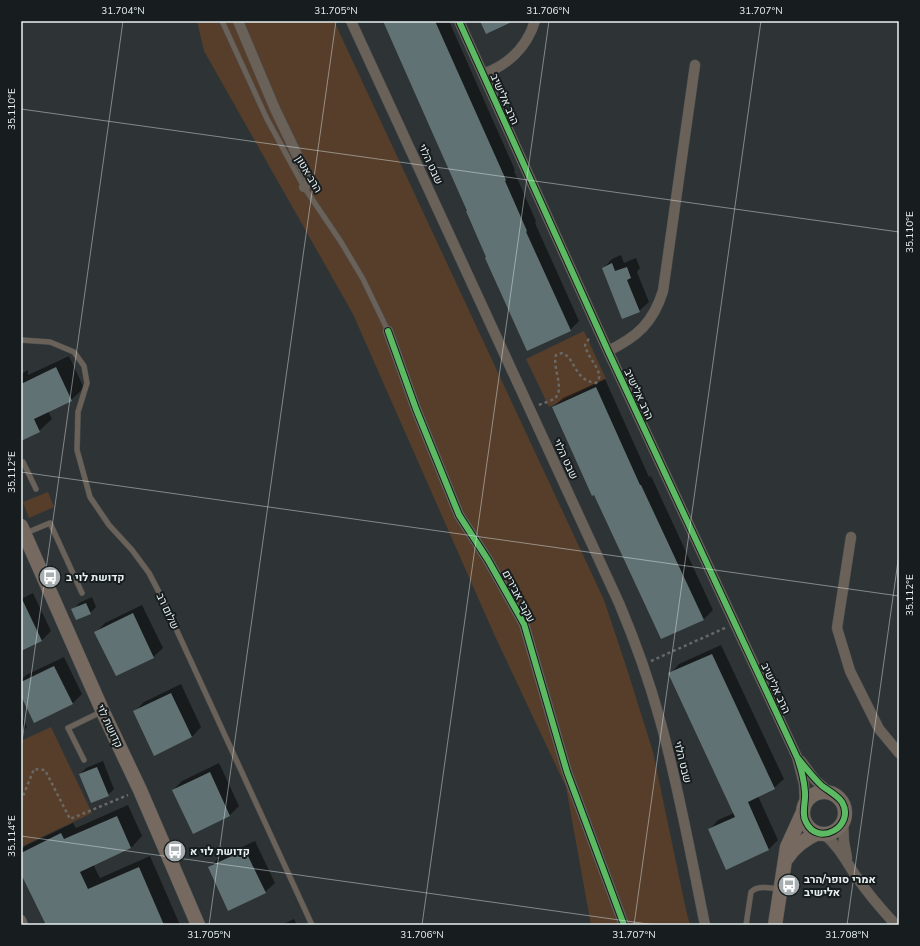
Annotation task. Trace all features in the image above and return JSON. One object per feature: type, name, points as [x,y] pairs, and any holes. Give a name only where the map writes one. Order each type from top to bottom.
[{"type":"street","points":[[238,21],[275,108],[310,182],[304,187]]},
{"type":"street","name":"שבט הלוי","points":[[351,21],[619,603],[643,665],[660,720],[672,768],[705,925]]},
{"type":"street","name":"הרב אלישיב","points":[[459,21],[599,332],[797,757]]},
{"type":"street","points":[[483,74],[503,65],[518,52],[529,36],[535,21]]},
{"type":"street","points":[[608,351],[627,341],[643,329],[653,316],[663,291],[695,66]]},
{"type":"street","name":"עקבי אבירים","points":[[388,332],[416,409],[459,515],[488,560],[524,624],[567,772],[624,925]]},
{"type":"street","name":"קדושת לוי","points":[[23,530],[103,712],[140,790],[198,925]]},
{"type":"street","points":[[851,537],[837,628],[850,671],[879,729],[899,752]]},
{"type":"street","points":[[797,757],[815,780],[831,794]]},
{"type":"street","points":[[797,757],[804,784],[804,809],[806,823],[809,827],[836,845],[872,898],[896,925]]},
{"type":"street","points":[[775,925],[788,847],[808,800],[819,793],[825,792],[831,794],[842,802],[845,815],[843,822],[844,842],[850,865]]},
{"type":"street","points":[[785,862],[796,846],[808,838],[835,831],[843,822]]},
{"type":"street","points":[[21,920],[23,925]]},
{"type":"lane","name":"הרב אטון","points":[[222,21],[267,119],[304,187],[341,242],[363,279],[388,332]]},
{"type":"lane","name":"שלום רב","points":[[21,340],[50,342],[74,352],[84,366],[87,383],[78,412],[77,450],[90,497],[109,525],[132,550],[149,573],[161,596],[312,925]]},
{"type":"lane","points":[[21,462],[23,462],[36,489]]},
{"type":"lane","points":[[23,530],[50,523],[82,593]]},
{"type":"lane","points":[[84,760],[68,728],[103,712]]},
{"type":"lane","points":[[746,925],[751,892],[755,889],[761,888],[780,889]]},
{"type":"path","points":[[530,409],[555,398],[559,392],[560,386],[555,360],[556,355],[562,352],[567,355],[575,369],[588,382],[596,383],[599,380],[599,374],[587,352],[585,345],[590,338],[599,332]]},
{"type":"path","points":[[643,665],[735,624]]},
{"type":"path","points":[[21,801],[34,769],[44,770],[70,819],[140,790]]},
{"type":"shaded area","points":[[197,21],[334,21],[604,600],[653,752],[690,925],[591,925],[566,787],[494,634],[353,314],[204,51]]},
{"type":"shaded area","points":[[584,331],[606,379],[549,407],[526,359]]},
{"type":"shaded area","points":[[48,492],[54,507],[29,518],[23,502]]},
{"type":"shaded area","points":[[51,727],[92,813],[21,847],[21,741]]},
{"type":"building","points":[[383,21],[435,21],[506,180],[505,181],[527,231],[526,232],[571,331],[527,351],[485,258],[486,257],[467,211]]},
{"type":"building","points":[[480,21],[514,21],[486,34]]},
{"type":"building","points":[[612,263],[615,271],[627,267],[631,278],[627,280],[640,312],[622,319],[602,268]]},
{"type":"building","points":[[56,367],[72,401],[34,419],[40,432],[21,441],[21,384]]},
{"type":"building","points":[[596,387],[640,485],[704,620],[661,639],[594,495],[592,496],[552,407]]},
{"type":"building","points":[[21,597],[42,641],[21,651]]},
{"type":"building","points":[[86,603],[91,614],[76,620],[71,609]]},
{"type":"building","points":[[133,613],[154,658],[116,676],[94,632]]},
{"type":"building","points":[[712,654],[775,789],[748,802],[769,850],[726,870],[708,829],[735,817],[668,673]]},
{"type":"building","points":[[54,666],[73,704],[34,723],[21,696],[21,682]]},
{"type":"building","points":[[171,693],[192,737],[154,756],[133,711]]},
{"type":"building","points":[[97,767],[109,796],[91,803],[79,774]]},
{"type":"building","points":[[210,772],[230,816],[193,834],[172,790]]},
{"type":"building","points":[[117,816],[131,848],[80,872],[88,889],[139,867],[164,925],[46,925],[21,874],[21,853],[61,833],[64,839]]},
{"type":"building","points":[[245,850],[266,893],[228,911],[208,867]]},
{"type":"cycle path","points":[[459,21],[608,351],[797,757],[805,788],[804,815],[806,822],[812,830],[819,833],[834,831],[840,826],[844,819],[845,811],[842,802],[821,785],[797,757]]},
{"type":"cycle path","points":[[388,331],[416,409],[459,515],[488,560],[524,624],[567,772],[624,925]]},
{"type":"place","name":"קדושת לוי ב","points":[[50,577]]},
{"type":"place","name":"קדושת לוי א","points":[[175,851]]},
{"type":"place","name":"אמרי סופר/הרב אלישיב","points":[[789,885]]}]
